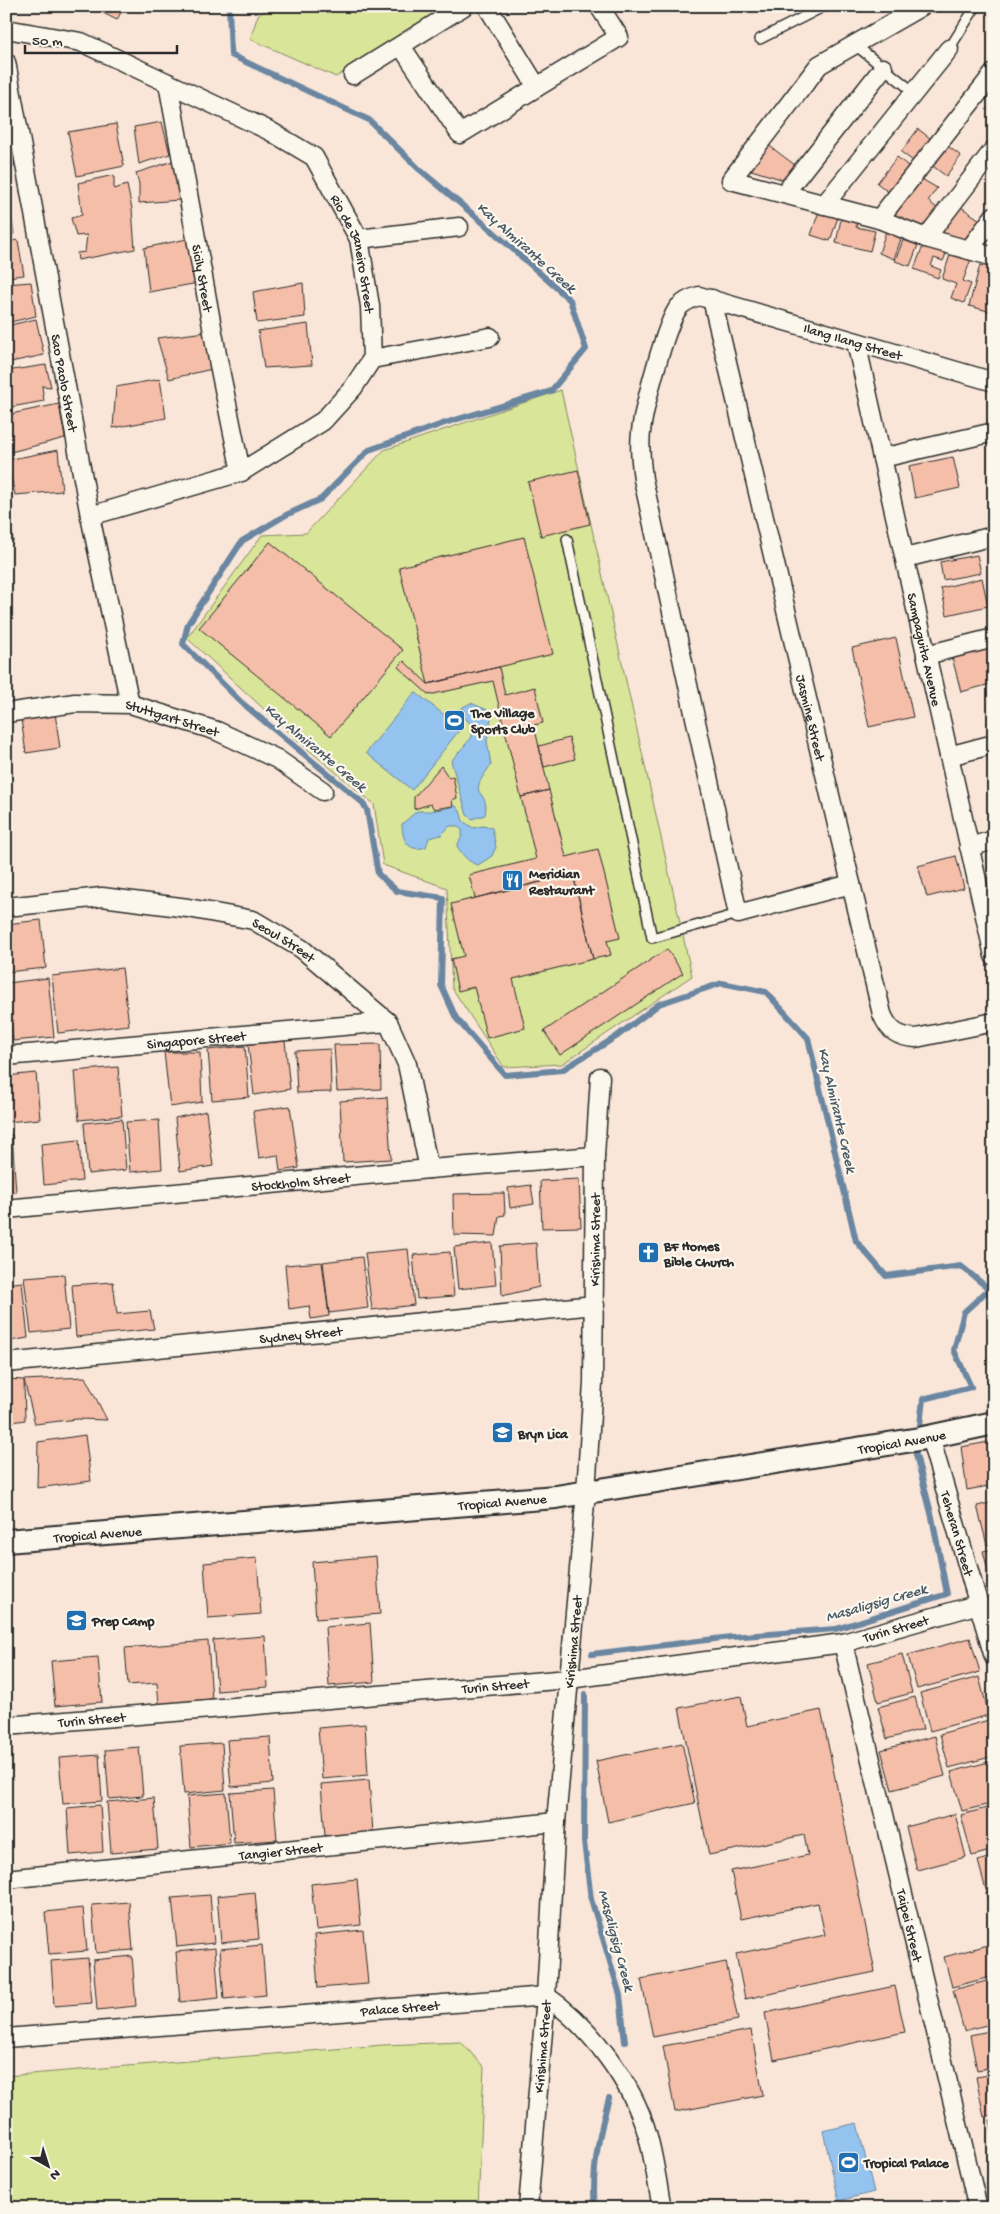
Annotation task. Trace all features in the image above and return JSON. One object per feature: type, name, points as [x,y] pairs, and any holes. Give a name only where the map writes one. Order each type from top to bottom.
[{"type":"street","points":[[353,75],[464,6]]},
{"type":"street","points":[[487,6],[537,87]]},
{"type":"street","points":[[401,46],[460,134],[619,37],[599,6]]},
{"type":"street","points":[[922,6],[819,65],[731,180],[879,219],[926,238],[994,257]]},
{"type":"street","name":"Rio de Janeiro Street","points":[[6,29],[81,42],[270,131],[314,157],[359,239],[370,306],[372,359]]},
{"type":"street","points":[[824,205],[949,50]]},
{"type":"street","name":"Sao Paolo Street","points":[[6,62],[90,516],[130,704]]},
{"type":"street","points":[[784,194],[883,68]]},
{"type":"street","points":[[879,219],[994,73]]},
{"type":"street","name":"Sicily Street","points":[[168,83],[218,360],[241,472]]},
{"type":"street","points":[[926,238],[994,150]]},
{"type":"street","points":[[969,250],[994,216]]},
{"type":"street","points":[[359,239],[459,227]]},
{"type":"street","name":"Ilang Ilang Street","points":[[738,914],[640,458],[640,433],[645,409],[671,321],[680,307],[689,299],[699,296],[994,382]]},
{"type":"street","name":"Jasmine Street","points":[[712,299],[882,1014],[887,1026],[894,1033],[904,1037],[916,1038],[994,1022]]},
{"type":"street","points":[[90,516],[241,472],[323,421],[353,388],[372,359],[490,337]]},
{"type":"street","name":"Sampaguita Avenue","points":[[856,342],[993,947]]},
{"type":"street","points":[[882,458],[994,432]]},
{"type":"street","points":[[905,558],[994,536]]},
{"type":"street","points":[[926,655],[994,638]]},
{"type":"street","name":"Stuttgart Street","points":[[6,713],[75,703],[130,704],[225,735],[276,759],[323,791]]},
{"type":"street","points":[[949,756],[994,744]]},
{"type":"street","points":[[969,847],[994,840]]},
{"type":"street","points":[[738,914],[851,884]]},
{"type":"street","name":"Seoul Street","points":[[6,907],[102,897],[188,908],[253,920],[302,949],[388,1022],[407,1064],[429,1169]]},
{"type":"street","name":"Singapore Street","points":[[6,1056],[388,1022]]},
{"type":"street","name":"Kirishima Street","points":[[528,2208],[546,1996],[556,1822],[586,1492],[593,1383],[595,1156],[600,1077]]},
{"type":"street","name":"Stockholm Street","points":[[6,1209],[429,1169],[595,1156]]},
{"type":"street","name":"Sydney Street","points":[[6,1363],[595,1305]]},
{"type":"street","name":"Tropical Avenue","points":[[6,1542],[556,1497],[930,1437],[994,1423]]},
{"type":"street","name":"Teheran Street","points":[[930,1437],[994,1657]]},
{"type":"street","name":"Turin Street","points":[[6,1726],[569,1679],[843,1643],[979,1604]]},
{"type":"street","name":"Taipei Street","points":[[843,1643],[978,2208]]},
{"type":"street","name":"Tangier Street","points":[[6,1879],[556,1822]]},
{"type":"street","points":[[546,1996],[566,2010],[585,2028],[606,2056],[632,2097],[647,2132],[662,2208]]},
{"type":"street","name":"Palace Street","points":[[6,2038],[546,1996]]},
{"type":"lane","points":[[760,40],[825,6]]},
{"type":"lane","points":[[949,50],[976,6]]},
{"type":"lane","points":[[854,44],[915,93]]},
{"type":"lane","points":[[567,538],[652,938],[738,914]]},
{"type":"green space","points":[[273,6],[449,6],[336,77],[250,39],[258,15]]},
{"type":"green space","name":"The Village Sports Club","points":[[561,390],[692,976],[562,1064],[504,1067],[452,988],[447,888],[383,865],[374,804],[305,747],[187,638],[262,535],[306,533],[384,450]]},
{"type":"green space","points":[[461,2042],[484,2067],[478,2208],[6,2208],[6,2076],[383,2045]]},
{"type":"water","points":[[415,692],[461,728],[412,790],[366,753]]},
{"type":"water","points":[[471,703],[492,712],[487,741],[491,765],[483,776],[478,789],[485,800],[485,815],[472,819],[467,815],[451,761],[472,737],[472,726],[460,712],[461,708]]},
{"type":"water","points":[[456,806],[460,811],[463,821],[473,828],[483,826],[492,828],[496,847],[492,856],[478,865],[466,858],[457,846],[462,836],[462,830],[457,826],[450,826],[441,835],[429,838],[426,847],[420,848],[410,847],[403,835],[402,824],[417,811],[431,811]]},
{"type":"water","name":"Tropical Palace","points":[[857,2123],[874,2192],[839,2201],[823,2131]]},
{"type":"building","points":[[89,6],[124,6],[117,20]]},
{"type":"building","points":[[661,6],[674,6],[665,12]]},
{"type":"building","points":[[162,122],[170,154],[139,164],[134,127]]},
{"type":"building","points":[[116,124],[124,166],[77,176],[68,132]]},
{"type":"building","points":[[918,129],[934,141],[917,164],[901,152]]},
{"type":"building","points":[[767,144],[795,165],[784,180],[748,169]]},
{"type":"building","points":[[945,144],[961,156],[946,176],[930,164]]},
{"type":"building","points":[[6,154],[14,155],[14,166],[6,170]]},
{"type":"building","points":[[897,157],[912,169],[892,195],[877,183]]},
{"type":"building","points":[[173,161],[180,200],[139,203],[139,184],[136,173]]},
{"type":"building","points":[[114,175],[114,189],[127,185],[132,209],[135,249],[78,260],[77,253],[85,252],[87,235],[76,236],[71,218],[82,215],[78,183]]},
{"type":"building","points":[[920,178],[937,188],[928,201],[942,212],[925,233],[890,216]]},
{"type":"building","points":[[9,198],[14,234],[6,235],[6,199]]},
{"type":"building","points":[[955,203],[983,222],[967,245],[933,235]]},
{"type":"building","points":[[820,208],[839,214],[830,241],[811,235]]},
{"type":"building","points":[[842,214],[858,218],[856,227],[875,231],[870,251],[836,243]]},
{"type":"building","points":[[887,228],[903,233],[894,259],[879,253]]},
{"type":"building","points":[[187,239],[198,283],[149,292],[144,248]]},
{"type":"building","points":[[18,240],[24,275],[6,277],[6,242]]},
{"type":"building","points":[[903,240],[918,245],[910,266],[895,261]]},
{"type":"building","points":[[925,241],[948,249],[943,261],[934,258],[931,266],[941,270],[938,278],[914,269]]},
{"type":"building","points":[[951,252],[971,259],[963,281],[971,284],[964,303],[951,298],[956,284],[942,279]]},
{"type":"building","points":[[980,265],[994,268],[992,312],[969,306]]},
{"type":"building","points":[[31,282],[36,316],[6,323],[6,284]]},
{"type":"building","points":[[303,283],[305,317],[257,323],[253,292]]},
{"type":"building","points":[[36,319],[44,355],[6,363],[6,326]]},
{"type":"building","points":[[308,324],[312,365],[264,368],[258,331]]},
{"type":"building","points":[[206,332],[212,369],[169,379],[157,338]]},
{"type":"building","points":[[46,365],[51,387],[42,386],[44,401],[6,408],[6,371]]},
{"type":"building","points":[[160,379],[166,418],[113,428],[116,387]]},
{"type":"building","points":[[59,404],[65,438],[7,453],[6,415]]},
{"type":"building","points":[[58,450],[62,491],[15,495],[7,460]]},
{"type":"building","points":[[953,457],[960,488],[915,498],[909,466]]},
{"type":"building","points":[[578,470],[590,524],[541,536],[528,482]]},
{"type":"building","points":[[6,503],[13,541],[6,543]]},
{"type":"building","points":[[524,537],[553,654],[428,684],[399,567]]},
{"type":"building","points":[[270,542],[403,650],[331,736],[199,628]]},
{"type":"building","points":[[977,555],[981,573],[943,580],[940,562]]},
{"type":"building","points":[[982,578],[988,606],[947,615],[941,588]]},
{"type":"building","points":[[896,638],[913,717],[869,727],[852,648]]},
{"type":"building","points":[[994,646],[994,683],[961,692],[952,657]]},
{"type":"building","points":[[404,661],[428,684],[499,667],[505,695],[535,687],[543,723],[534,725],[549,790],[521,797],[493,681],[429,695],[398,667]]},
{"type":"building","points":[[55,713],[60,748],[26,753],[21,719]]},
{"type":"building","points":[[569,738],[575,759],[544,767],[539,746]]},
{"type":"building","points":[[441,766],[449,778],[453,776],[457,798],[452,800],[453,806],[434,809],[431,804],[414,809],[414,797]]},
{"type":"building","points":[[549,790],[566,857],[598,849],[620,938],[607,941],[611,955],[593,959],[573,874],[475,898],[469,875],[536,859],[521,797]]},
{"type":"building","points":[[956,856],[964,888],[927,897],[918,866]]},
{"type":"building","points":[[573,874],[593,959],[513,979],[525,1028],[487,1038],[474,987],[458,991],[451,959],[464,956],[451,904]]},
{"type":"building","points":[[41,920],[46,968],[6,972],[6,924]]},
{"type":"building","points":[[667,949],[683,973],[560,1055],[544,1031]]},
{"type":"building","points":[[122,968],[129,1025],[58,1033],[52,976]]},
{"type":"building","points":[[48,978],[54,1037],[13,1041],[7,983]]},
{"type":"building","points":[[285,1041],[290,1089],[254,1095],[248,1044]]},
{"type":"building","points":[[380,1044],[381,1089],[337,1091],[334,1045]]},
{"type":"building","points":[[245,1046],[249,1097],[212,1100],[208,1050]]},
{"type":"building","points":[[330,1049],[331,1092],[297,1093],[295,1051]]},
{"type":"building","points":[[164,1052],[200,1052],[202,1102],[170,1107]]},
{"type":"building","points":[[118,1067],[122,1116],[79,1120],[75,1071]]},
{"type":"building","points":[[36,1073],[40,1119],[6,1122],[6,1076]]},
{"type":"building","points":[[387,1097],[391,1159],[343,1162],[340,1101]]},
{"type":"building","points":[[290,1106],[299,1168],[280,1171],[278,1155],[259,1158],[253,1111]]},
{"type":"building","points":[[206,1111],[213,1166],[180,1171],[175,1118]]},
{"type":"building","points":[[122,1119],[126,1170],[88,1174],[84,1123]]},
{"type":"building","points":[[159,1120],[162,1169],[130,1172],[126,1122]]},
{"type":"building","points":[[6,1135],[12,1135],[16,1192],[6,1193]]},
{"type":"building","points":[[79,1140],[82,1181],[44,1185],[41,1144]]},
{"type":"building","points":[[579,1179],[581,1227],[542,1228],[540,1181]]},
{"type":"building","points":[[531,1185],[534,1204],[510,1208],[508,1188]]},
{"type":"building","points":[[504,1193],[505,1215],[499,1216],[496,1236],[454,1235],[453,1194]]},
{"type":"building","points":[[492,1243],[496,1285],[458,1289],[454,1247]]},
{"type":"building","points":[[536,1243],[539,1287],[502,1296],[500,1246]]},
{"type":"building","points":[[408,1249],[414,1305],[372,1310],[365,1253]]},
{"type":"building","points":[[450,1252],[454,1296],[417,1299],[413,1255]]},
{"type":"building","points":[[362,1257],[368,1308],[329,1313],[323,1262]]},
{"type":"building","points":[[322,1262],[329,1316],[311,1319],[309,1306],[289,1309],[285,1265]]},
{"type":"building","points":[[64,1274],[69,1329],[31,1333],[24,1277]]},
{"type":"building","points":[[22,1282],[28,1338],[10,1341],[11,1347],[6,1348],[6,1284]]},
{"type":"building","points":[[113,1282],[117,1314],[150,1311],[154,1329],[76,1337],[72,1285]]},
{"type":"building","points":[[85,1377],[107,1420],[77,1419],[35,1424],[24,1380]]},
{"type":"building","points":[[6,1379],[24,1380],[25,1420],[6,1423]]},
{"type":"building","points":[[85,1435],[91,1481],[37,1488],[38,1442]]},
{"type":"building","points":[[994,1441],[994,1485],[967,1490],[961,1447]]},
{"type":"building","points":[[994,1502],[994,1543],[987,1545],[977,1506]]},
{"type":"building","points":[[994,1549],[994,1586],[992,1586],[983,1551]]},
{"type":"building","points":[[376,1556],[380,1614],[316,1619],[312,1562]]},
{"type":"building","points":[[257,1558],[261,1614],[208,1618],[204,1563]]},
{"type":"building","points":[[370,1623],[374,1682],[329,1686],[325,1627]]},
{"type":"building","points":[[265,1636],[268,1687],[217,1691],[213,1640]]},
{"type":"building","points":[[970,1638],[980,1672],[917,1689],[908,1655]]},
{"type":"building","points":[[208,1641],[212,1700],[159,1704],[157,1683],[128,1685],[125,1648]]},
{"type":"building","points":[[902,1654],[912,1693],[878,1702],[868,1663]]},
{"type":"building","points":[[98,1657],[102,1702],[55,1706],[51,1661]]},
{"type":"building","points":[[979,1677],[989,1715],[930,1731],[920,1693]]},
{"type":"building","points":[[741,1696],[747,1726],[821,1710],[875,1972],[745,1999],[736,1954],[825,1935],[818,1903],[741,1919],[731,1871],[808,1855],[804,1835],[709,1855],[679,1708]]},
{"type":"building","points":[[915,1697],[923,1729],[887,1739],[878,1707]]},
{"type":"building","points":[[992,1719],[994,1756],[949,1768],[940,1734]]},
{"type":"building","points":[[365,1724],[368,1775],[322,1779],[318,1728]]},
{"type":"building","points":[[935,1736],[945,1776],[892,1790],[881,1750]]},
{"type":"building","points":[[270,1737],[273,1783],[231,1787],[227,1740]]},
{"type":"building","points":[[222,1743],[225,1790],[184,1794],[180,1746]]},
{"type":"building","points":[[682,1743],[695,1803],[608,1822],[596,1761]]},
{"type":"building","points":[[139,1747],[143,1796],[109,1799],[105,1750]]},
{"type":"building","points":[[99,1755],[102,1801],[63,1804],[59,1758]]},
{"type":"building","points":[[992,1761],[994,1803],[962,1811],[951,1772]]},
{"type":"building","points":[[369,1780],[373,1832],[325,1836],[321,1784]]},
{"type":"building","points":[[273,1790],[277,1840],[234,1843],[230,1793]]},
{"type":"building","points":[[226,1793],[230,1843],[191,1847],[187,1796]]},
{"type":"building","points":[[154,1798],[158,1849],[111,1853],[107,1802]]},
{"type":"building","points":[[100,1805],[103,1852],[70,1855],[67,1808]]},
{"type":"building","points":[[994,1806],[994,1850],[972,1856],[961,1815]]},
{"type":"building","points":[[955,1814],[966,1857],[917,1870],[906,1827]]},
{"type":"building","points":[[994,1856],[994,1888],[986,1890],[978,1861]]},
{"type":"building","points":[[357,1879],[361,1925],[316,1930],[311,1884]]},
{"type":"building","points":[[994,1891],[994,1921],[986,1893]]},
{"type":"building","points":[[255,1892],[259,1939],[221,1943],[217,1896]]},
{"type":"building","points":[[210,1895],[214,1943],[177,1947],[172,1898]]},
{"type":"building","points":[[129,1902],[133,1950],[96,1953],[92,1905]]},
{"type":"building","points":[[83,1908],[87,1951],[49,1954],[45,1912]]},
{"type":"building","points":[[363,1930],[368,1984],[318,1988],[314,1935]]},
{"type":"building","points":[[262,1945],[266,1995],[224,1999],[220,1949]]},
{"type":"building","points":[[988,1945],[994,1967],[994,1976],[952,1987],[944,1957]]},
{"type":"building","points":[[215,1948],[219,1998],[180,2002],[176,1952]]},
{"type":"building","points":[[132,1956],[136,2006],[97,2010],[93,1960]]},
{"type":"building","points":[[88,1958],[92,2003],[54,2006],[51,1961]]},
{"type":"building","points":[[726,1962],[738,2020],[653,2037],[641,1979]]},
{"type":"building","points":[[994,1979],[994,2023],[964,2031],[953,1990]]},
{"type":"building","points":[[895,1986],[905,2032],[774,2060],[765,2013]]},
{"type":"building","points":[[751,2030],[763,2095],[675,2112],[663,2046]]},
{"type":"building","points":[[994,2030],[994,2067],[977,2070],[970,2035]]},
{"type":"building","points":[[994,2074],[994,2115],[984,2117],[976,2077]]},
{"type":"building","points":[[994,2119],[994,2140],[990,2120]]},
{"type":"waterway","name":"Kay Almirante Creek","points":[[229,6],[231,55],[369,120],[419,169],[570,300],[586,349],[551,391],[448,422],[369,450],[321,499],[286,515],[242,541],[188,624],[183,644],[241,702],[363,803],[367,810],[378,874],[397,891],[443,898],[441,985],[456,1018],[505,1075],[562,1070],[616,1037],[659,1004],[722,983],[766,992],[808,1038],[856,1241],[886,1276],[961,1266],[989,1289],[964,1312],[954,1350],[971,1387],[923,1399],[919,1434]]},
{"type":"waterway","name":"Masaligsig Creek","points":[[592,1654],[731,1637],[836,1629],[947,1594],[932,1517],[914,1447],[916,1444]]},
{"type":"waterway","name":"Masaligsig Creek","points":[[585,1694],[584,1842],[591,1899],[620,1995],[625,2042]]},
{"type":"waterway","name":"Masaligsig Creek","points":[[595,2208],[595,2166],[609,2098]]},
{"type":"place","name":"The Village Sports Club","points":[[455,720]]},
{"type":"place","name":"Meridian Restaurant","points":[[513,881]]},
{"type":"place","name":"BF Homes Bible Church","points":[[648,1253]]},
{"type":"place","name":"Bryn Lica","points":[[502,1433]]},
{"type":"place","name":"Prep Camp","points":[[76,1620]]},
{"type":"place","name":"Tropical Palace","points":[[848,2162]]}]
